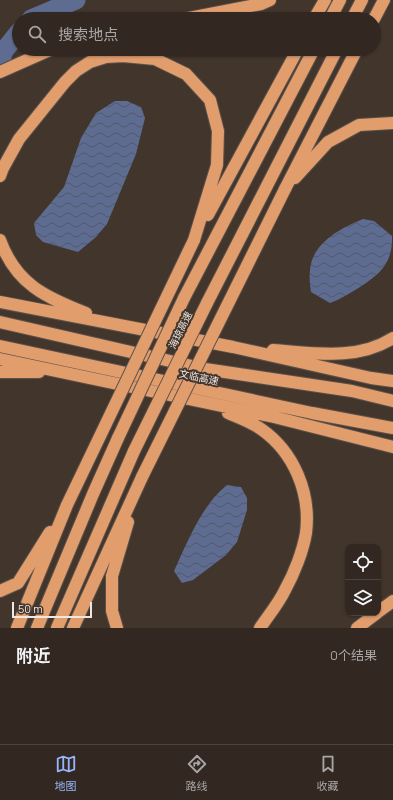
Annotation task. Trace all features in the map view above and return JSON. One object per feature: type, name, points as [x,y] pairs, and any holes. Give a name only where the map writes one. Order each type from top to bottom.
[{"type":"highway","points":[[220,12],[261,4],[270,0]]},
{"type":"highway","points":[[318,12],[325,0]]},
{"type":"highway","points":[[334,12],[340,0]]},
{"type":"highway","points":[[356,12],[362,0]]},
{"type":"highway","points":[[378,12],[384,0]]},
{"type":"highway","points":[[0,72],[35,56]]},
{"type":"highway","points":[[0,176],[19,138],[65,82],[76,71],[90,62],[106,57],[124,56],[155,59],[186,74],[210,100],[218,131],[218,165],[194,240]]},
{"type":"highway","points":[[17,628],[67,505],[194,240],[294,56]]},
{"type":"highway","name":"海琼高速","points":[[37,628],[93,494],[184,298],[310,56]]},
{"type":"highway","name":"海琼高速","points":[[57,628],[134,451],[207,303],[333,56]]},
{"type":"highway","points":[[73,628],[142,477],[285,189],[353,56]]},
{"type":"highway","points":[[285,189],[328,142],[359,125],[393,123]]},
{"type":"highway","points":[[0,240],[5,252],[18,273],[37,290],[60,303],[118,325]]},
{"type":"highway","points":[[0,302],[232,347],[371,378],[393,381]]},
{"type":"highway","name":"文临高速","points":[[0,322],[206,369],[352,391],[393,400]]},
{"type":"highway","points":[[232,347],[343,354],[367,350],[393,338]]},
{"type":"highway","name":"文临高速","points":[[0,346],[312,413],[393,428]]},
{"type":"highway","points":[[0,359],[274,417],[393,447]]},
{"type":"highway","points":[[0,372],[62,372]]},
{"type":"highway","points":[[188,398],[242,418],[262,429],[286,453],[295,468],[302,485],[307,509],[303,545],[285,590],[260,628]]},
{"type":"highway","points":[[117,628],[112,611],[112,576],[142,477]]},
{"type":"highway","points":[[0,591],[18,583],[67,505]]},
{"type":"highway","points":[[381,609],[393,601]]},
{"type":"highway","points":[[357,628],[372,616]]},
{"type":"water","points":[[115,101],[127,101],[141,107],[145,118],[136,154],[107,224],[96,237],[78,252],[43,242],[36,235],[34,223],[64,187],[81,138],[96,113]]},
{"type":"water","points":[[363,219],[374,221],[392,236],[392,245],[388,261],[374,277],[345,296],[330,303],[311,292],[310,270],[312,260],[322,244],[329,238],[337,232]]},
{"type":"water","points":[[227,485],[241,487],[247,498],[247,510],[237,542],[226,555],[193,580],[182,583],[174,571],[202,514],[218,493]]},
{"type":"waterway","points":[[48,12],[76,0]]},
{"type":"waterway","points":[[0,68],[3,52],[12,41]]}]
